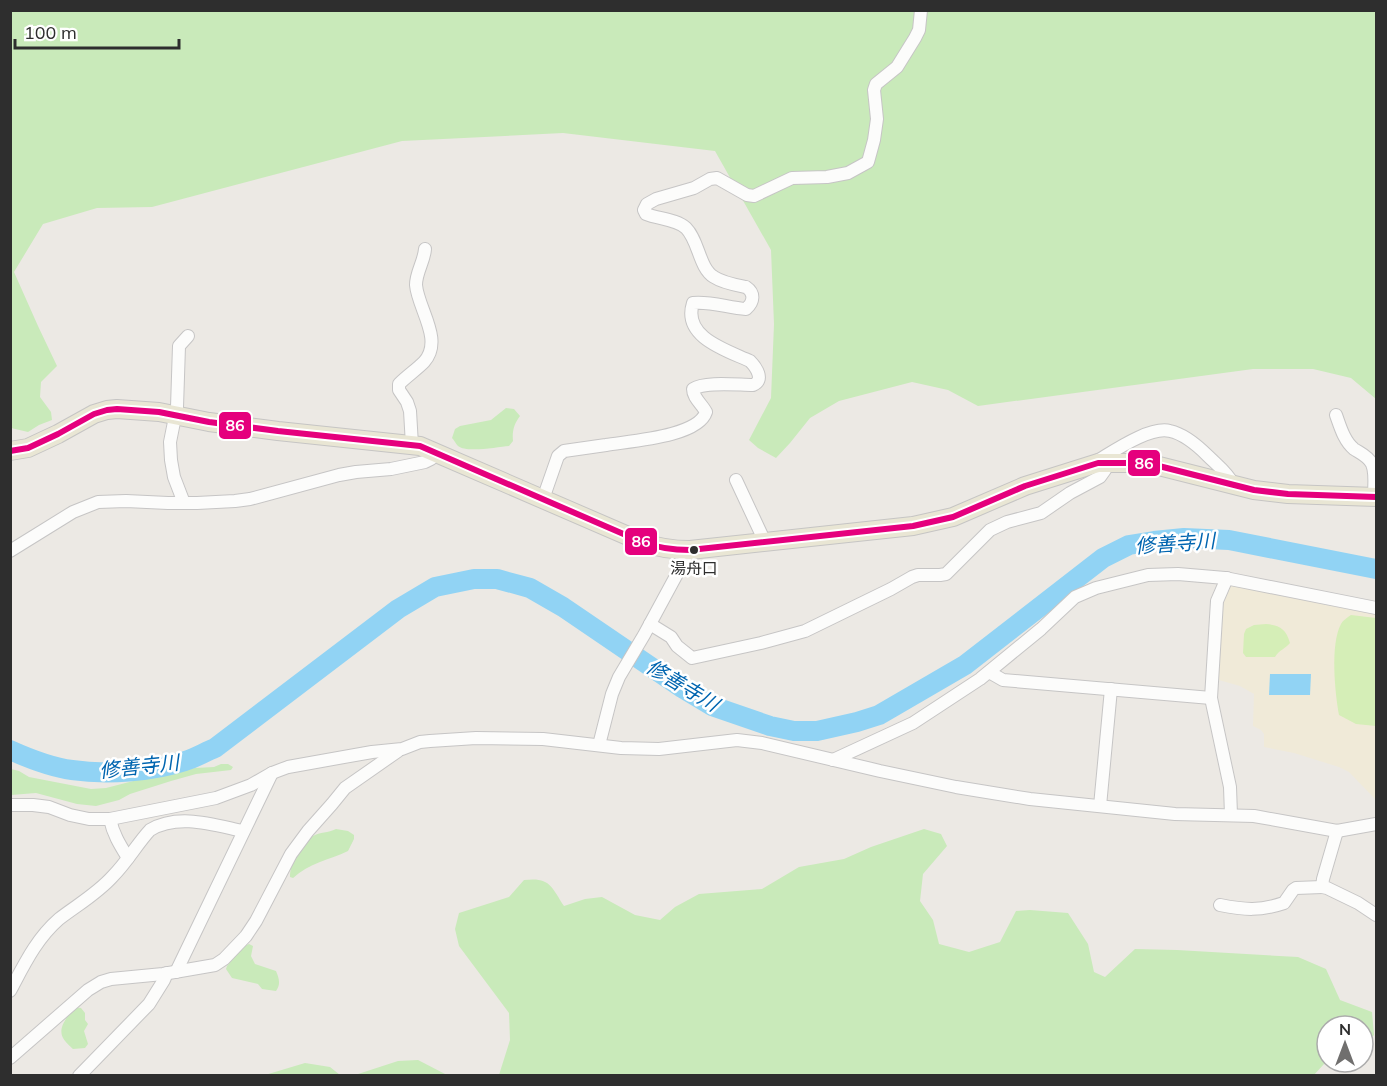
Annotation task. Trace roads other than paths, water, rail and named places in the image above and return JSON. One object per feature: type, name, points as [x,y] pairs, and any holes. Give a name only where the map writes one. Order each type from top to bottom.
[{"type":"main road","points":[[10,451],[28,448],[94,414],[107,410],[137,409],[209,422],[420,446],[655,547],[690,550],[913,526],[953,517],[1025,486],[1101,463],[1147,463],[1254,490],[1288,494],[1375,497]]},
{"type":"street","points":[[543,499],[558,456],[564,451],[655,439],[679,432],[694,425],[705,416],[706,412],[693,393],[695,387],[758,383],[759,375],[750,361],[705,339],[691,320],[693,303],[746,309],[752,304],[753,297],[750,290],[713,277],[684,227],[646,214],[647,204],[656,199],[694,188],[710,179],[717,178],[747,195],[754,196],[792,178],[827,177],[848,173],[868,162],[877,119],[874,90],[876,84],[897,67],[915,38],[921,10]]},
{"type":"street","points":[[412,445],[409,405],[398,387],[424,361],[430,350],[431,336],[416,288],[424,249]]},
{"type":"street","points":[[184,503],[174,477],[170,442],[177,398],[180,346],[188,336]]},
{"type":"street","points":[[1336,415],[1349,444],[1372,464],[1375,497]]},
{"type":"street","points":[[647,630],[671,637],[692,658],[806,631],[912,577],[946,573],[990,530],[1007,522],[1041,513],[1100,477],[1105,470],[1101,463],[1116,450],[1155,431],[1169,431],[1182,436],[1203,451],[1233,484]]},
{"type":"street","points":[[10,550],[73,512],[98,502],[184,503],[250,499],[339,475],[391,469],[425,462],[431,459],[436,452]]},
{"type":"street","points":[[736,480],[765,542]]},
{"type":"street","points":[[599,745],[612,694],[619,677],[690,550]]},
{"type":"street","points":[[833,760],[914,723],[989,672],[1075,597],[1096,588],[1148,575],[1178,574],[1227,578],[1377,608]]},
{"type":"street","points":[[1227,578],[1217,602],[1211,698],[1230,787],[1231,815]]},
{"type":"street","points":[[989,672],[1003,680],[1211,698]]},
{"type":"street","points":[[1100,806],[1111,690]]},
{"type":"street","points":[[11,1054],[88,990],[101,982],[215,965],[246,936],[291,855],[308,831],[345,788],[402,749],[420,742],[476,738],[543,739],[586,745],[659,749],[737,740],[762,743],[879,771],[1030,800],[1175,814],[1275,819],[1337,831],[1377,825]]},
{"type":"street","points":[[10,805],[49,807],[89,819],[110,819],[216,798],[251,785],[288,767],[402,749]]},
{"type":"street","points":[[79,1076],[148,1004],[171,972],[272,773]]},
{"type":"street","points":[[110,819],[111,828],[128,858]]},
{"type":"street","points":[[10,991],[31,952],[46,932],[100,889],[150,830],[157,826],[181,821],[243,831]]},
{"type":"street","points":[[1322,887],[1337,831]]},
{"type":"street","points":[[1220,905],[1259,909],[1284,903],[1296,888],[1322,887],[1358,903],[1377,915]]},
{"type":"water","points":[[1270,674],[1311,674],[1310,695],[1269,695]]},
{"type":"waterway","name":"修善寺川","points":[[10,750],[48,765],[85,772],[144,770],[189,760],[215,748],[398,609],[435,587],[474,579],[497,579],[530,588],[563,607],[712,706],[770,726],[794,731],[817,731],[879,715],[965,665],[1103,558],[1129,545],[1184,538],[1229,540],[1376,569]]},
{"type":"place","name":"湯舟口","points":[[694,550]]}]
